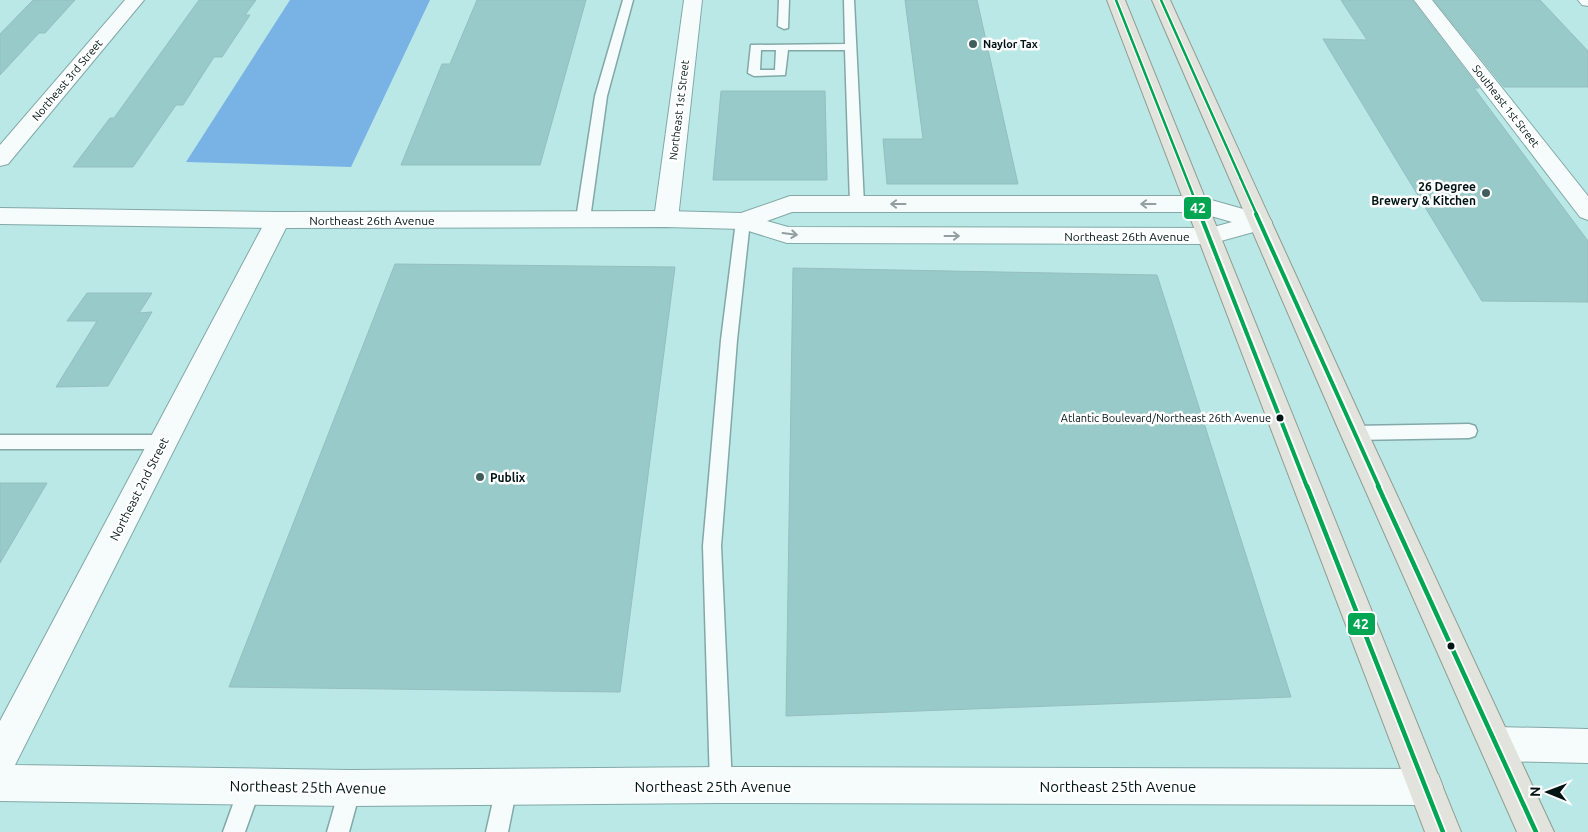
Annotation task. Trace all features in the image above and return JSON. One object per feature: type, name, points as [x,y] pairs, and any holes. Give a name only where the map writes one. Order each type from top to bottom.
[{"type":"main road","points":[[1116,0],[1443,832]]},
{"type":"main road","points":[[1161,0],[1354,433],[1536,832]]},
{"type":"street","name":"Northeast 3rd Street","points":[[0,160],[135,0]]},
{"type":"street","name":"Northeast 1st Street","points":[[666,219],[693,0]]},
{"type":"street","name":"Southeast 1st Street","points":[[1423,0],[1588,212]]},
{"type":"street","name":"Northeast 26th Avenue","points":[[743,221],[790,204],[1197,204],[1260,222]]},
{"type":"street","name":"Northeast 26th Avenue","points":[[0,216],[278,220],[666,219],[743,221],[787,235],[1210,236],[1260,222]]},
{"type":"street","name":"Northeast 2nd Street","points":[[0,757],[278,220]]},
{"type":"street","points":[[1496,744],[1588,746]]},
{"type":"street","name":"Northeast 25th Avenue","points":[[0,784],[350,788],[721,785],[1425,787]]},
{"type":"lane","points":[[584,220],[601,96],[628,0]]},
{"type":"lane","points":[[784,0],[784,26]]},
{"type":"lane","points":[[849,0],[857,204]]},
{"type":"lane","points":[[782,47],[851,47]]},
{"type":"lane","points":[[721,785],[712,546],[729,340],[743,221]]},
{"type":"lane","points":[[1354,433],[1469,432]]},
{"type":"lane","points":[[0,442],[164,442]]},
{"type":"lane","points":[[234,832],[250,787]]},
{"type":"lane","points":[[497,832],[506,787]]},
{"type":"lane","points":[[338,832],[350,788]]},
{"type":"water","points":[[290,0],[430,0],[351,167],[186,162]]},
{"type":"building","points":[[33,0],[75,0],[45,33],[39,33],[0,75],[0,34]]},
{"type":"building","points":[[199,0],[256,0],[245,15],[250,15],[222,57],[214,57],[183,105],[176,105],[133,167],[73,167],[110,118],[114,118]]},
{"type":"building","points":[[477,0],[586,0],[540,165],[401,165],[442,64],[450,64]]},
{"type":"building","points":[[905,0],[977,0],[1018,184],[887,184],[883,139],[923,139]]},
{"type":"building","points":[[1341,0],[1412,0],[1479,88],[1474,88],[1588,241],[1588,302],[1482,301],[1323,39],[1367,40]]},
{"type":"building","points":[[1434,0],[1540,0],[1588,51],[1588,87],[1504,87]]},
{"type":"building","points":[[721,91],[825,91],[827,180],[713,180]]},
{"type":"building","name":"Publix","points":[[395,264],[675,267],[620,692],[229,687]]},
{"type":"building","points":[[793,268],[1157,275],[1291,697],[786,716]]},
{"type":"building","points":[[87,293],[152,293],[139,313],[152,312],[108,386],[56,387],[97,321],[67,321]]},
{"type":"building","points":[[0,483],[47,483],[0,563]]},
{"type":"transit line","name":"42","points":[[1116,0],[1443,832]]},
{"type":"transit line","name":"42","points":[[1161,0],[1354,433],[1536,832]]},
{"type":"place","name":"Naylor Tax","points":[[973,44]]},
{"type":"place","name":"26 Degree Brewery & Kitchen","points":[[1486,193]]},
{"type":"place","name":"Atlantic Boulevard/Northeast 26th Avenue","points":[[1280,418]]},
{"type":"place","name":"Publix","points":[[480,477]]}]
